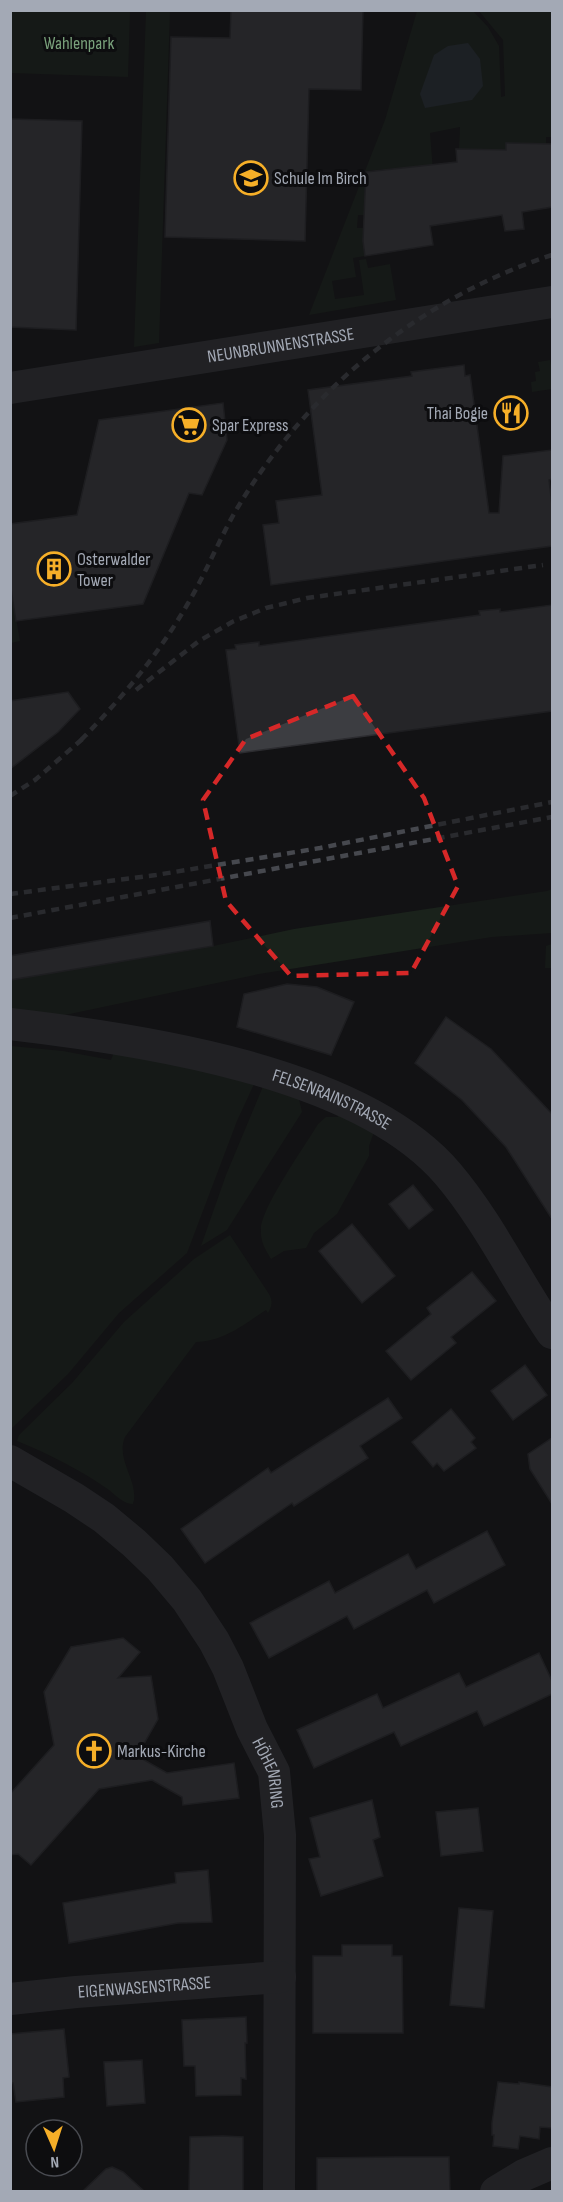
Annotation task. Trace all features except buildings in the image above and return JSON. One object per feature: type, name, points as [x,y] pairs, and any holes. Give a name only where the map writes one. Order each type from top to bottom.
[{"type":"street","name":"NEUNBRUNNENSTRASSE","points":[[10,388],[552,302]]},
{"type":"street","name":"FELSENRAINSTRASSE","points":[[10,1024],[165,1048],[221,1060],[322,1092],[381,1119],[418,1145],[447,1173],[468,1200],[552,1333]]},
{"type":"street","name":"HÖHENRING","points":[[10,1461],[104,1518],[135,1543],[160,1568],[187,1600],[214,1641],[228,1668],[252,1729],[274,1772],[280,1835],[279,2192]]},
{"type":"street","name":"EIGENWASENSTRASSE","points":[[10,2000],[76,1992],[280,1977]]},
{"type":"street","points":[[496,2192],[524,2175],[552,2163]]},
{"type":"highlighted area","points":[[353,696],[424,798],[458,886],[411,973],[291,976],[226,901],[203,800],[246,739]]},
{"type":"green space","name":"Wahlenpark","points":[[10,11],[130,11],[128,77],[11,73]]},
{"type":"green space","points":[[146,11],[170,11],[159,343],[134,347]]},
{"type":"green space","points":[[417,11],[473,11],[488,27],[499,46],[501,97],[505,96],[503,40],[479,11],[552,11],[552,137],[546,137],[546,144],[506,144],[506,150],[459,149],[460,127],[430,133],[433,171],[422,166],[365,171],[385,120]]},
{"type":"green space","points":[[360,184],[365,184],[364,215],[358,215],[357,228],[363,228],[365,256],[353,258],[356,277],[332,281],[335,299],[364,295],[359,260],[366,259],[368,268],[390,264],[396,300],[309,315]]},
{"type":"green space","points":[[550,360],[552,389],[532,392],[531,382],[536,381],[535,372],[540,371],[538,362]]},
{"type":"green space","points":[[10,583],[20,641],[11,643],[10,643]]},
{"type":"green space","points":[[552,889],[552,933],[492,937],[259,974],[46,1019],[11,1014],[11,980],[213,946],[294,929]]},
{"type":"green space","points":[[552,944],[552,968],[545,968],[546,946]]},
{"type":"green space","points":[[11,1046],[63,1051],[111,1060],[114,1052],[255,1082],[237,1121],[187,1253],[119,1313],[68,1374],[11,1429]]},
{"type":"green space","points":[[264,1084],[299,1099],[302,1112],[227,1230],[201,1246],[226,1175]]},
{"type":"green space","points":[[338,1114],[374,1132],[369,1146],[369,1156],[337,1214],[314,1233],[306,1248],[284,1251],[271,1259],[261,1237],[263,1219],[268,1207],[318,1124],[326,1117],[338,1117]]},
{"type":"green space","points":[[230,1235],[269,1294],[270,1308],[268,1313],[266,1310],[216,1339],[196,1342],[125,1437],[123,1454],[133,1487],[133,1504],[123,1501],[64,1463],[17,1441],[19,1435],[72,1383],[124,1322],[194,1259]]},
{"type":"shaded area","points":[[468,43],[480,59],[483,86],[472,100],[425,108],[420,94],[434,55],[448,46]]},
{"type":"railway","points":[[81,740],[152,659],[194,594],[235,512],[263,468],[331,389],[370,355],[412,324],[457,296],[503,273],[552,255]]},
{"type":"railway","points":[[136,690],[199,641],[232,622],[266,608],[307,598],[543,565]]},
{"type":"railway","points":[[10,796],[35,780],[87,735]]},
{"type":"railway","points":[[10,894],[156,875],[320,848],[552,802]]},
{"type":"railway","points":[[10,918],[552,817]]},
{"type":"place","name":"Schule Im Birch","points":[[251,178]]},
{"type":"place","name":"Thai Bogie","points":[[511,413]]},
{"type":"place","name":"Spar Express","points":[[189,425]]},
{"type":"place","name":"Osterwalder Tower","points":[[54,569]]},
{"type":"place","name":"Markus-Kirche","points":[[94,1751]]}]
